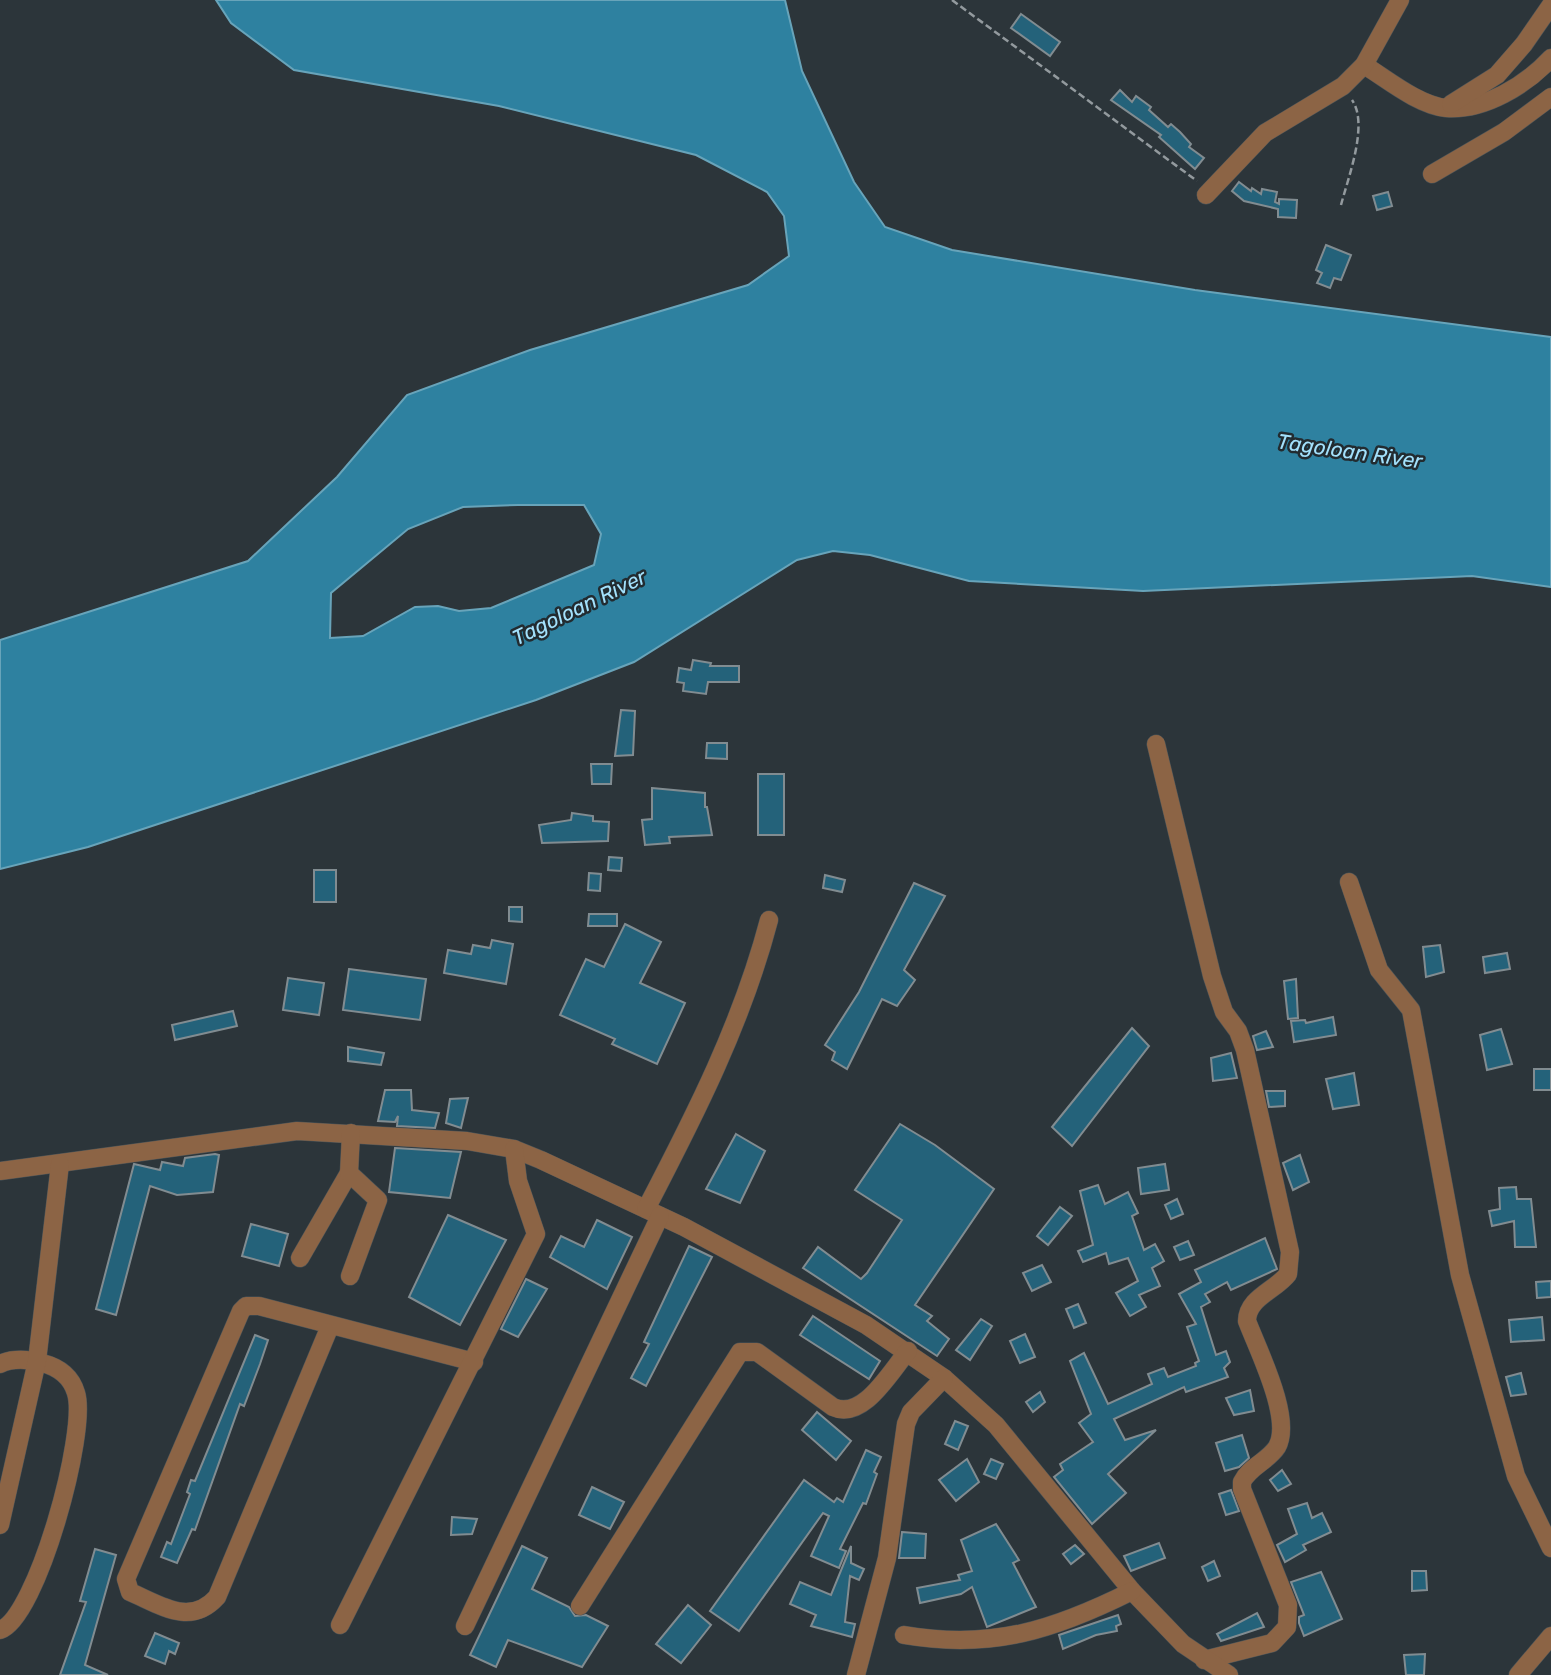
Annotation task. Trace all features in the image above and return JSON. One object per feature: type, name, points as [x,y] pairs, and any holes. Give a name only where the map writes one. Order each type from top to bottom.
[{"type":"street","points":[[1208,192],[1265,133],[1343,86],[1364,65],[1400,0]]},
{"type":"street","points":[[1446,108],[1497,75],[1524,44],[1551,5]]},
{"type":"street","points":[[1364,65],[1425,101],[1446,108],[1497,96],[1524,83],[1551,58]]},
{"type":"street","points":[[1432,174],[1504,132],[1551,97]]},
{"type":"street","points":[[1156,744],[1212,976],[1224,1012],[1238,1031],[1245,1050],[1290,1252],[1288,1274],[1247,1313],[1247,1321],[1279,1408],[1282,1425],[1278,1445],[1242,1482],[1242,1489],[1288,1605],[1287,1627],[1272,1643],[1204,1660]]},
{"type":"street","points":[[1349,882],[1379,970],[1411,1010],[1460,1275],[1517,1476],[1551,1548]]},
{"type":"street","points":[[465,1626],[729,1042],[758,963],[769,920]]},
{"type":"street","points":[[0,1171],[275,1133],[351,1133],[467,1141],[514,1149],[653,1213],[866,1325],[908,1351],[944,1378],[996,1425],[1132,1591],[1183,1644],[1229,1675]]},
{"type":"street","points":[[300,1258],[349,1173],[351,1133]]},
{"type":"street","points":[[340,1625],[536,1234],[518,1181],[514,1149]]},
{"type":"street","points":[[0,1525],[37,1362],[60,1164]]},
{"type":"street","points":[[349,1173],[378,1200],[350,1276]]},
{"type":"street","points":[[330,1326],[217,1597],[200,1612],[190,1613],[130,1592],[126,1579],[241,1311],[246,1306],[259,1306],[474,1362]]},
{"type":"street","points":[[580,1606],[740,1352],[757,1352],[833,1407],[848,1410],[863,1404],[908,1351]]},
{"type":"street","points":[[0,1364],[13,1360],[37,1362],[64,1372],[73,1384],[79,1414],[78,1436],[36,1583],[14,1621],[0,1630]]},
{"type":"street","points":[[856,1675],[881,1586],[906,1424],[911,1412],[944,1378]]},
{"type":"street","points":[[904,1635],[955,1642],[998,1640],[1064,1622],[1132,1591]]},
{"type":"street","points":[[1518,1675],[1551,1636]]},
{"type":"path","points":[[952,0],[1208,192]]},
{"type":"path","points":[[1341,205],[1360,116],[1343,86]]},
{"type":"water","name":"Tagoloan River","points":[[216,0],[785,0],[802,71],[854,182],[885,227],[952,250],[1195,290],[1551,337],[1551,587],[1472,576],[1143,591],[969,581],[870,555],[833,551],[797,560],[634,662],[536,700],[88,847],[0,869],[0,640],[248,561],[337,477],[407,395],[530,350],[748,285],[789,256],[784,216],[767,192],[696,155],[499,106],[294,70],[231,23]],"holes":[[[584,505],[601,534],[594,565],[491,608],[459,611],[438,606],[415,607],[363,636],[330,638],[331,593],[408,529],[463,507]]]},
{"type":"building","points":[[1021,14],[1060,42],[1050,56],[1011,28]]},
{"type":"building","points":[[1120,90],[1132,102],[1136,96],[1151,107],[1149,110],[1168,127],[1171,124],[1180,132],[1191,144],[1189,147],[1204,158],[1195,169],[1159,137],[1161,135],[1111,100]]},
{"type":"building","points":[[1239,182],[1251,191],[1252,188],[1261,194],[1262,189],[1277,192],[1275,202],[1279,204],[1279,199],[1297,200],[1296,218],[1278,217],[1278,209],[1244,201],[1232,191]]},
{"type":"building","points":[[1388,192],[1392,206],[1377,210],[1373,196]]},
{"type":"building","points":[[1326,245],[1351,255],[1341,280],[1334,278],[1330,288],[1317,283],[1322,273],[1316,270]]},
{"type":"building","points":[[693,660],[711,663],[710,666],[739,666],[739,682],[708,682],[706,694],[683,691],[684,683],[677,682],[679,668],[691,670]]},
{"type":"building","points":[[621,710],[635,711],[633,755],[615,756]]},
{"type":"building","points":[[707,743],[727,743],[727,759],[706,758]]},
{"type":"building","points":[[591,764],[612,764],[611,784],[592,784]]},
{"type":"building","points":[[758,774],[784,774],[784,835],[758,835]]},
{"type":"building","points":[[652,788],[705,793],[705,807],[712,835],[669,837],[670,843],[645,845],[642,820],[652,819]]},
{"type":"building","points":[[572,813],[593,816],[593,821],[609,822],[608,841],[542,843],[539,825],[571,820]]},
{"type":"building","points":[[609,857],[622,858],[621,871],[608,870]]},
{"type":"building","points":[[314,870],[336,870],[336,902],[314,902]]},
{"type":"building","points":[[589,873],[601,874],[600,891],[588,890]]},
{"type":"building","points":[[825,875],[845,880],[842,892],[823,888]]},
{"type":"building","points":[[914,883],[945,896],[904,970],[915,980],[897,1006],[882,999],[847,1069],[832,1060],[835,1052],[825,1045],[859,992]]},
{"type":"building","points":[[509,907],[522,907],[522,922],[509,921]]},
{"type":"building","points":[[589,914],[617,914],[617,926],[588,926]]},
{"type":"building","points":[[625,924],[661,942],[640,983],[685,1003],[657,1064],[612,1044],[615,1039],[560,1015],[586,959],[604,967]]},
{"type":"building","points":[[492,940],[513,944],[506,984],[444,973],[448,950],[471,954],[473,945],[490,948]]},
{"type":"building","points":[[1440,945],[1444,972],[1426,977],[1423,947]]},
{"type":"building","points":[[1507,953],[1510,969],[1485,973],[1483,957]]},
{"type":"building","points":[[349,969],[426,979],[420,1020],[343,1010]]},
{"type":"building","points":[[288,978],[324,983],[319,1015],[283,1010]]},
{"type":"building","points":[[1296,979],[1298,1018],[1288,1019],[1284,981]]},
{"type":"building","points":[[233,1011],[237,1026],[175,1040],[172,1025]]},
{"type":"building","points":[[1333,1017],[1336,1035],[1294,1042],[1291,1021],[1305,1020],[1306,1023]]},
{"type":"building","points":[[1132,1028],[1149,1046],[1072,1146],[1052,1127]]},
{"type":"building","points":[[1501,1029],[1512,1064],[1487,1070],[1480,1035]]},
{"type":"building","points":[[1266,1031],[1273,1047],[1257,1050],[1253,1036]]},
{"type":"building","points":[[348,1047],[384,1053],[381,1065],[348,1061]]},
{"type":"building","points":[[1231,1053],[1237,1078],[1213,1081],[1211,1058]]},
{"type":"building","points":[[1534,1069],[1551,1069],[1551,1090],[1534,1090]]},
{"type":"building","points":[[1354,1073],[1359,1105],[1333,1109],[1326,1079]]},
{"type":"building","points":[[385,1090],[411,1090],[412,1110],[439,1113],[435,1128],[397,1126],[398,1116],[395,1122],[378,1121]]},
{"type":"building","points":[[1266,1091],[1285,1091],[1285,1106],[1269,1107]]},
{"type":"building","points":[[468,1098],[461,1128],[446,1123],[450,1099]]},
{"type":"building","points":[[900,1124],[935,1145],[994,1189],[915,1305],[932,1316],[927,1321],[949,1339],[937,1356],[803,1268],[818,1247],[861,1279],[867,1273],[902,1220],[855,1190]]},
{"type":"building","points":[[736,1134],[765,1151],[740,1203],[706,1189]]},
{"type":"building","points":[[395,1148],[461,1152],[450,1198],[389,1192]]},
{"type":"building","points":[[219,1155],[213,1192],[177,1195],[150,1186],[116,1315],[96,1309],[134,1164],[160,1170],[162,1162],[183,1166],[185,1158]]},
{"type":"building","points":[[1300,1155],[1309,1182],[1293,1190],[1283,1163]]},
{"type":"building","points":[[1165,1164],[1169,1190],[1141,1194],[1138,1168]]},
{"type":"building","points":[[1098,1185],[1105,1204],[1128,1192],[1138,1213],[1132,1216],[1144,1250],[1155,1244],[1164,1261],[1152,1268],[1160,1286],[1139,1295],[1146,1307],[1130,1316],[1116,1293],[1138,1281],[1128,1258],[1109,1264],[1106,1253],[1083,1262],[1078,1251],[1093,1245],[1080,1191]]},
{"type":"building","points":[[1516,1187],[1517,1199],[1531,1199],[1536,1247],[1515,1247],[1514,1221],[1492,1226],[1489,1211],[1500,1209],[1499,1188]]},
{"type":"building","points":[[1177,1199],[1183,1214],[1171,1219],[1165,1205]]},
{"type":"building","points":[[1060,1207],[1072,1216],[1048,1245],[1037,1236]]},
{"type":"building","points":[[448,1215],[506,1240],[460,1325],[409,1297]]},
{"type":"building","points":[[597,1220],[632,1237],[607,1289],[550,1257],[561,1236],[584,1247]]},
{"type":"building","points":[[251,1224],[288,1234],[279,1266],[242,1256]]},
{"type":"building","points":[[1265,1238],[1277,1269],[1231,1290],[1227,1282],[1205,1294],[1210,1302],[1201,1307],[1216,1355],[1226,1351],[1230,1362],[1224,1368],[1228,1377],[1186,1392],[1184,1387],[1114,1419],[1125,1440],[1156,1430],[1108,1474],[1126,1493],[1092,1524],[1054,1477],[1063,1470],[1060,1464],[1093,1442],[1079,1423],[1091,1414],[1070,1361],[1084,1353],[1108,1404],[1152,1384],[1148,1374],[1164,1368],[1168,1377],[1196,1366],[1195,1363],[1199,1361],[1187,1327],[1196,1324],[1179,1294],[1201,1282],[1195,1270]]},
{"type":"building","points":[[1188,1241],[1194,1255],[1180,1260],[1174,1247]]},
{"type":"building","points":[[689,1246],[712,1257],[646,1386],[631,1378],[649,1344],[644,1342]]},
{"type":"building","points":[[1042,1265],[1051,1282],[1032,1291],[1023,1273]]},
{"type":"building","points":[[526,1279],[547,1289],[518,1337],[501,1329]]},
{"type":"building","points":[[1551,1281],[1551,1297],[1537,1298],[1536,1282]]},
{"type":"building","points":[[1078,1304],[1086,1323],[1074,1328],[1066,1309]]},
{"type":"building","points":[[813,1316],[880,1361],[869,1379],[800,1335]]},
{"type":"building","points":[[1542,1317],[1544,1340],[1511,1342],[1509,1320]]},
{"type":"building","points":[[981,1319],[992,1326],[970,1360],[956,1350]]},
{"type":"building","points":[[1025,1334],[1035,1357],[1020,1363],[1010,1341]]},
{"type":"building","points":[[255,1335],[268,1340],[244,1406],[240,1404],[195,1530],[192,1529],[177,1563],[161,1557],[167,1542],[171,1544],[190,1494],[187,1492],[191,1480],[195,1481]]},
{"type":"building","points":[[1521,1373],[1526,1394],[1511,1396],[1506,1377]]},
{"type":"building","points":[[1250,1390],[1254,1411],[1234,1415],[1226,1398]]},
{"type":"building","points":[[1040,1392],[1045,1402],[1033,1412],[1026,1402]]},
{"type":"building","points":[[817,1412],[851,1441],[836,1460],[802,1430]]},
{"type":"building","points":[[955,1421],[968,1426],[958,1450],[945,1444]]},
{"type":"building","points":[[1242,1435],[1249,1458],[1239,1467],[1225,1471],[1216,1443]]},
{"type":"building","points":[[866,1450],[881,1457],[874,1472],[877,1474],[866,1504],[863,1503],[840,1549],[846,1551],[839,1568],[811,1556],[829,1516],[823,1513],[739,1631],[710,1611],[804,1480],[834,1502],[837,1498],[843,1502]]},
{"type":"building","points":[[967,1459],[979,1482],[956,1501],[939,1480]]},
{"type":"building","points":[[991,1459],[1003,1464],[996,1479],[984,1474]]},
{"type":"building","points":[[1282,1470],[1291,1484],[1278,1491],[1270,1480]]},
{"type":"building","points":[[592,1487],[624,1502],[610,1529],[579,1515]]},
{"type":"building","points":[[1231,1490],[1239,1511],[1226,1515],[1219,1494]]},
{"type":"building","points":[[1307,1503],[1312,1518],[1322,1513],[1331,1532],[1303,1545],[1306,1550],[1285,1562],[1277,1545],[1297,1534],[1288,1509]]},
{"type":"building","points":[[452,1517],[477,1519],[472,1534],[451,1535]]},
{"type":"building","points":[[996,1524],[1019,1560],[1013,1563],[1036,1607],[987,1627],[972,1587],[961,1594],[920,1603],[917,1588],[960,1580],[958,1575],[972,1571],[961,1540]]},
{"type":"building","points":[[902,1532],[926,1534],[925,1558],[899,1558]]},
{"type":"building","points":[[1159,1543],[1165,1558],[1131,1571],[1124,1556]]},
{"type":"building","points":[[1075,1545],[1084,1554],[1071,1564],[1063,1554]]},
{"type":"building","points":[[522,1546],[547,1558],[532,1589],[569,1607],[575,1616],[586,1615],[608,1626],[582,1667],[508,1640],[496,1667],[470,1655]]},
{"type":"building","points":[[851,1546],[851,1563],[864,1569],[859,1580],[850,1576],[845,1622],[855,1624],[852,1637],[811,1626],[816,1615],[790,1604],[800,1582],[831,1595]]},
{"type":"building","points":[[95,1549],[116,1555],[85,1665],[108,1675],[60,1675],[86,1602],[80,1601]]},
{"type":"building","points":[[1214,1561],[1220,1576],[1208,1581],[1202,1567]]},
{"type":"building","points":[[1412,1571],[1426,1571],[1427,1590],[1412,1591]]},
{"type":"building","points":[[1321,1572],[1342,1619],[1304,1636],[1299,1617],[1304,1615],[1291,1582]]},
{"type":"building","points":[[688,1605],[711,1625],[681,1663],[656,1644]]},
{"type":"building","points":[[1257,1613],[1264,1627],[1221,1641],[1217,1634]]},
{"type":"building","points":[[1118,1615],[1121,1624],[1116,1626],[1117,1631],[1096,1635],[1063,1649],[1059,1635]]},
{"type":"building","points":[[155,1633],[179,1643],[175,1654],[169,1651],[165,1664],[145,1656]]},
{"type":"building","points":[[1425,1654],[1424,1675],[1406,1675],[1404,1655]]}]
